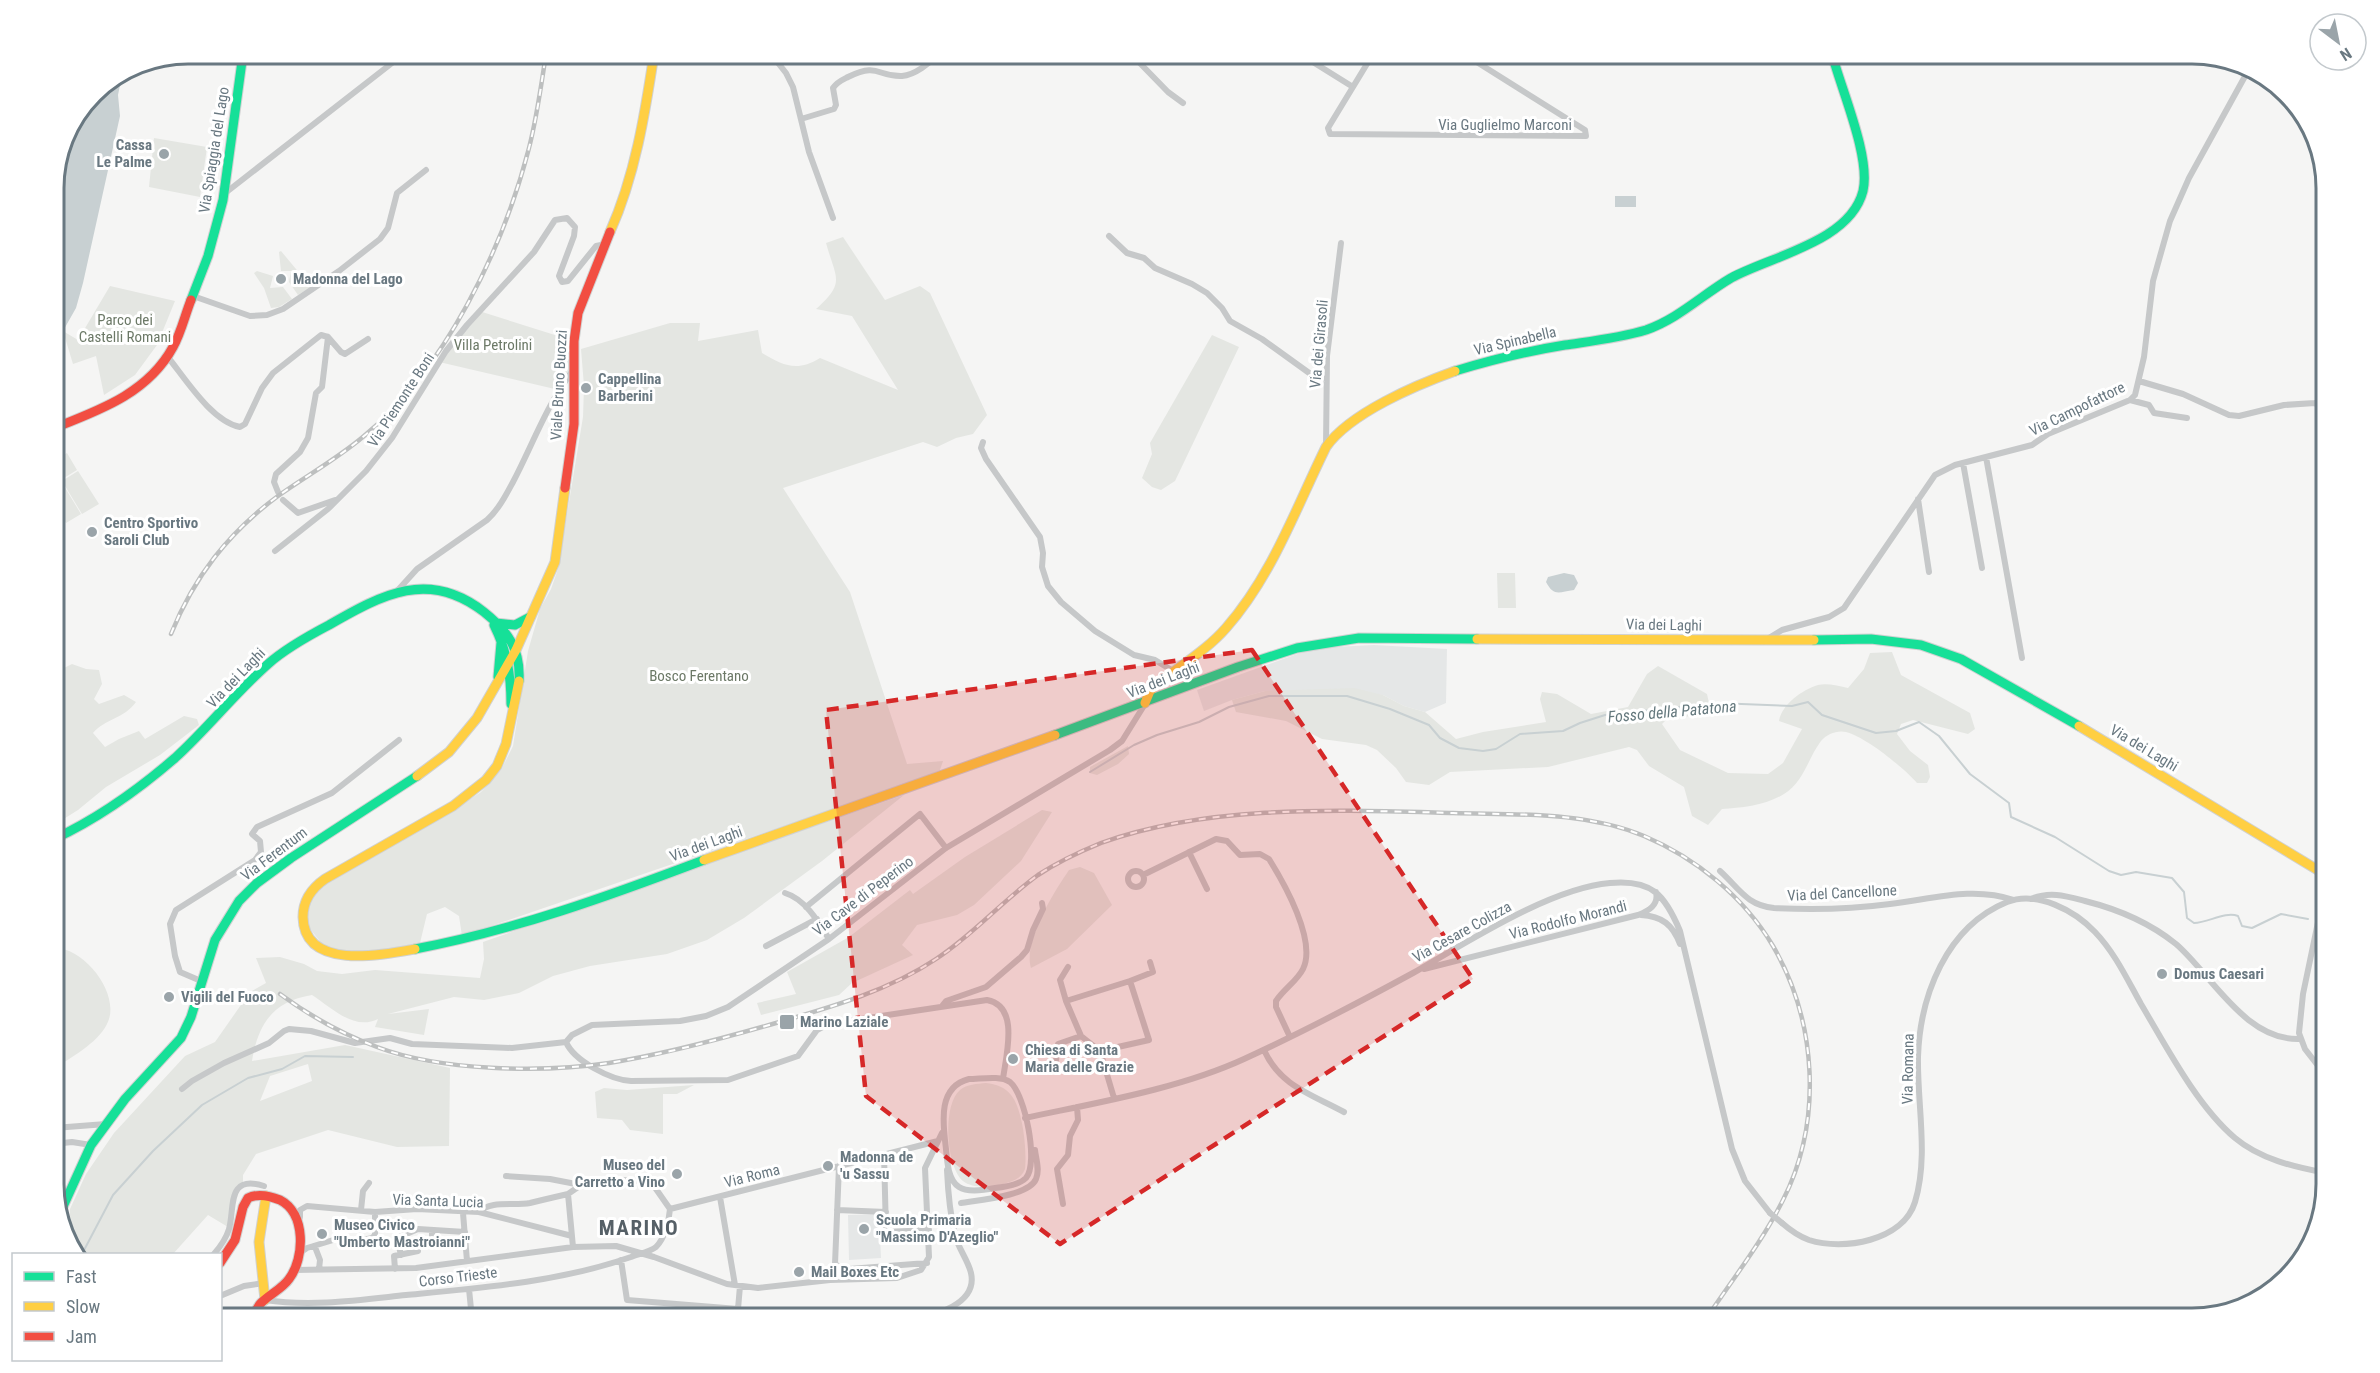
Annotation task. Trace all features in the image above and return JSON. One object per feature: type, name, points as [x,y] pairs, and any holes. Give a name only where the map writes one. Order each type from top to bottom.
[{"type":"main road","name":"Via Spinabella","points":[[1146,703],[1150,691],[1220,634],[1245,605],[1326,447],[1336,436],[1375,407],[1416,387],[1457,371],[1509,356],[1629,334],[1653,327],[1728,280],[1802,247],[1839,226],[1850,216],[1860,200],[1864,176],[1854,127],[1835,64]]},
{"type":"main road","name":"Via Spiaggia del Lago","points":[[65,424],[100,410],[145,383],[167,356],[178,335],[208,256],[224,194],[242,65]]},
{"type":"main road","name":"Viale Bruno Buozzi","points":[[532,615],[551,574],[557,550],[564,482],[574,424],[574,341],[578,313],[626,186],[642,125],[652,65]]},
{"type":"main road","name":"Via dei Laghi","points":[[65,834],[92,822],[123,801],[194,741],[255,676],[283,653],[348,613],[398,590],[418,587],[450,593],[470,602],[493,620],[508,636],[516,650],[520,674],[512,724],[497,765],[472,794],[330,876],[313,889],[307,898],[303,920],[308,935],[316,945],[337,956],[363,957],[447,943],[508,928],[633,886],[1146,703],[1275,654],[1331,640],[1398,638],[1764,641],[1885,639],[1921,645],[1952,654],[2043,704],[2316,870]]},
{"type":"main road","points":[[493,620],[514,625],[524,622],[532,615]]},
{"type":"main road","points":[[520,674],[532,615]]},
{"type":"main road","name":"Via Ferentum","points":[[66,1200],[91,1145],[124,1099],[181,1038],[191,1017],[218,934],[230,913],[249,890],[296,854],[440,760],[466,733],[489,697],[516,650],[532,615]]},
{"type":"main road","name":"Via dei Laghi","points":[[493,620],[506,646],[509,662],[512,724]]},
{"type":"main road","points":[[497,682],[501,658],[499,634]]},
{"type":"main road","points":[[489,697],[499,690],[511,696]]},
{"type":"main road","points":[[222,1260],[235,1240],[246,1200],[255,1195],[266,1196],[285,1202],[296,1214],[300,1229],[301,1252],[294,1270],[281,1289],[259,1304],[257,1309]]},
{"type":"main road","points":[[264,1300],[259,1242],[266,1196]]},
{"type":"street","points":[[1317,64],[1353,87]]},
{"type":"street","name":"Via Guglielmo Marconi","points":[[1367,64],[1328,129],[1330,134],[1586,136],[1585,130],[1480,64]]},
{"type":"street","points":[[224,194],[390,65]]},
{"type":"street","points":[[779,65],[790,80],[811,158],[832,218]]},
{"type":"street","points":[[801,119],[834,109],[836,105],[834,85],[857,73],[869,69],[906,75],[926,65]]},
{"type":"street","points":[[1141,65],[1183,104]]},
{"type":"street","name":"Via Campofattore","points":[[1764,641],[1782,630],[1829,617],[1844,608],[1935,475],[1948,467],[2032,445],[2048,434],[2135,395],[2153,281],[2173,214],[2189,178],[2244,76]]},
{"type":"street","points":[[193,296],[250,316],[267,315],[283,309],[346,266],[380,239],[388,226],[397,193],[426,170]]},
{"type":"street","name":"Via Piemonte Boni","points":[[275,551],[339,499],[386,447],[432,372],[461,332],[528,259],[555,220],[567,219],[575,227],[574,236],[559,276],[562,282],[568,280],[596,246],[606,244]]},
{"type":"street","points":[[1108,236],[1127,253],[1144,258],[1155,268],[1207,292],[1222,308],[1230,321],[1262,339],[1312,375],[1326,379]]},
{"type":"street","name":"Via dei Girasoli","points":[[1326,447],[1327,356],[1341,243]]},
{"type":"street","points":[[167,356],[213,410],[234,425],[242,427],[262,388],[276,370],[321,334],[328,337],[345,354],[368,339]]},
{"type":"street","points":[[278,492],[274,482],[276,474],[300,452],[307,441],[316,393],[322,388],[328,337]]},
{"type":"street","points":[[398,590],[417,569],[495,512],[522,465],[563,382],[574,368]]},
{"type":"street","points":[[2139,381],[2183,394],[2229,416],[2239,416],[2284,405],[2315,403]]},
{"type":"street","points":[[2130,399],[2150,405],[2154,413],[2164,417],[2187,418]]},
{"type":"street","points":[[982,442],[981,448],[986,459],[1040,537],[1043,553],[1042,567],[1048,586],[1061,602],[1095,631],[1134,655],[1155,660],[1173,671]]},
{"type":"street","points":[[1986,457],[2022,658]]},
{"type":"street","points":[[1963,463],[1982,568]]},
{"type":"street","points":[[1918,498],[1929,572]]},
{"type":"street","points":[[283,500],[298,513],[339,499]]},
{"type":"street","name":"Via Cave di Peperino","points":[[182,1089],[224,1063],[269,1043],[284,1030],[289,1029],[311,1031],[355,1043],[390,1038],[412,1044],[512,1048],[566,1042],[572,1035],[592,1025],[669,1023],[718,1012],[735,1003],[829,939],[946,848],[1110,750],[1122,741],[1146,703]]},
{"type":"street","points":[[201,981],[180,972],[170,924],[176,909],[255,860],[261,852],[260,841],[252,834],[257,827],[332,793],[399,740]]},
{"type":"street","points":[[806,907],[920,814],[946,848]]},
{"type":"street","points":[[1143,875],[1220,839],[1227,841],[1240,855],[1263,855],[1272,865],[1299,917],[1306,942],[1304,967],[1276,1001],[1276,1007],[1290,1037]]},
{"type":"street","points":[[1189,852],[1207,889]]},
{"type":"street","name":"Via del Cancellone","points":[[1720,871],[1751,902],[1766,907],[1880,905],[1970,892],[1995,894],[2015,900]]},
{"type":"street","name":"Via Cesare Colizza","points":[[1027,1117],[1077,1107],[1213,1072],[1290,1037],[1543,903],[1586,887],[1627,882],[1655,891]]},
{"type":"street","name":"Via Romana","points":[[1655,891],[1666,901],[1680,931],[1732,1149],[1745,1181],[1770,1213],[1804,1238],[1839,1245],[1858,1243],[1884,1234],[1908,1215],[1915,1202],[1921,1170],[1918,1058],[1920,1030],[1930,992],[1939,969],[1957,939],[1973,923],[2004,903],[2015,900],[2031,899],[2047,903],[2085,922],[2099,936],[2118,962],[2141,1005],[2212,1115],[2234,1137],[2264,1156],[2316,1170]]},
{"type":"street","name":"Via Rodolfo Morandi","points":[[1412,973],[1638,915],[1656,903],[1655,891]]},
{"type":"street","points":[[785,893],[793,896],[806,907],[817,919],[829,939]]},
{"type":"street","points":[[2031,899],[2047,894],[2075,899],[2108,908],[2147,924],[2192,959],[2228,1003],[2277,1035],[2300,1039]]},
{"type":"street","points":[[942,1006],[946,1001],[986,987],[1021,957],[1027,950],[1043,909],[1042,903]]},
{"type":"street","name":"Via Romana","points":[[1638,915],[1654,917],[1668,923],[1676,934],[1686,959]]},
{"type":"street","points":[[766,946],[817,919]]},
{"type":"street","points":[[2316,938],[2303,994],[2299,1027],[2300,1039],[2316,1064]]},
{"type":"street","points":[[1470,957],[1467,947],[1474,939]]},
{"type":"street","points":[[1066,1001],[1153,972],[1149,962]]},
{"type":"street","points":[[1068,967],[1060,980],[1066,1001],[1081,1036],[1100,1051],[1114,1098]]},
{"type":"street","points":[[1100,1051],[1149,1040],[1130,981]]},
{"type":"street","points":[[566,1042],[571,1050],[591,1065],[617,1079],[728,1080],[798,1056],[822,1026],[987,1000],[1001,1006],[1008,1020],[1003,1078]]},
{"type":"street","points":[[1055,1069],[1058,1044],[1081,1036]]},
{"type":"street","points":[[1264,1050],[1271,1065],[1296,1088],[1344,1112]]},
{"type":"street","points":[[1084,1069],[1104,1064]]},
{"type":"street","points":[[945,1309],[959,1302],[967,1295],[971,1286],[971,1270],[955,1237],[948,1193],[947,1164],[942,1132],[942,1115],[946,1099],[955,1086],[969,1079],[1003,1078],[1016,1089],[1027,1117],[1038,1171],[1034,1183],[1015,1193],[961,1203]]},
{"type":"street","points":[[1063,1204],[1057,1169],[1068,1155],[1071,1136],[1078,1120],[1077,1107]]},
{"type":"street","points":[[947,1164],[956,1184],[966,1190],[1001,1187],[1021,1181],[1027,1176],[1031,1166],[1027,1117]]},
{"type":"street","points":[[65,1127],[106,1124]]},
{"type":"street","points":[[294,1270],[395,1269],[573,1246],[616,1246],[738,1285],[758,1287],[830,1280],[897,1278],[916,1273],[930,1257],[925,1168],[942,1132]]},
{"type":"street","name":"Via Roma","points":[[670,1209],[938,1141]]},
{"type":"street","points":[[65,1143],[91,1145]]},
{"type":"street","points":[[932,1152],[945,1149]]},
{"type":"street","points":[[884,1154],[886,1232],[928,1230]]},
{"type":"street","points":[[830,1280],[836,1264],[839,1167]]},
{"type":"street","points":[[506,1176],[550,1179],[581,1185],[619,1180],[648,1181],[670,1209],[662,1239],[655,1247],[654,1257]]},
{"type":"street","points":[[361,1210],[363,1191],[369,1183]]},
{"type":"street","points":[[215,1253],[228,1229],[232,1198],[237,1190],[248,1184],[264,1186]]},
{"type":"street","points":[[479,1212],[496,1205],[527,1203],[568,1194],[581,1185]]},
{"type":"street","points":[[568,1194],[573,1246]]},
{"type":"street","points":[[720,1197],[738,1285],[738,1309]]},
{"type":"street","name":"Via Santa Lucia","points":[[301,1252],[300,1212],[302,1208],[314,1206],[375,1212],[417,1209],[479,1212],[572,1236]]},
{"type":"street","points":[[837,1210],[886,1212]]},
{"type":"street","points":[[301,1252],[343,1237],[346,1244],[374,1237],[375,1212]]},
{"type":"street","points":[[463,1213],[467,1261]]},
{"type":"street","points":[[401,1255],[398,1238],[418,1229],[465,1232]]},
{"type":"street","points":[[395,1269],[394,1256],[418,1251],[416,1244],[432,1242],[432,1230]]},
{"type":"street","points":[[315,1246],[320,1260],[319,1269]]},
{"type":"street","name":"Corso Trieste","points":[[264,1300],[295,1304],[330,1303],[469,1289],[555,1277],[621,1260],[655,1247]]},
{"type":"street","points":[[621,1260],[627,1300],[727,1309]]},
{"type":"street","points":[[836,1264],[849,1269],[927,1263]]},
{"type":"street","points":[[222,1295],[264,1283]]},
{"type":"street","points":[[469,1289],[471,1309]]},
{"type":"highlighted area","points":[[1252,650],[1473,979],[1060,1244],[866,1096],[826,710]]},
{"type":"shaded area","points":[[120,86],[118,95],[120,116],[76,308],[65,327],[65,181],[69,157],[85,120],[107,95]]},
{"type":"shaded area","points":[[1615,196],[1636,196],[1636,207],[1615,207]]},
{"type":"shaded area","points":[[1564,573],[1574,575],[1578,583],[1574,590],[1554,592],[1546,582],[1548,577]]},
{"type":"shaded area","points":[[1374,645],[1447,649],[1446,703],[1425,712],[1404,706],[1383,695],[1265,691],[1204,711],[1197,690],[1314,648]]},
{"type":"shaded area","name":"Scuola Primaria \"Massimo D'Azeglio\"","points":[[879,1214],[881,1258],[849,1260],[848,1215]]},
{"type":"green space","points":[[154,138],[207,147],[200,197],[149,187]]},
{"type":"green space","name":"Bosco Ferentano","points":[[843,237],[885,300],[920,286],[930,293],[987,415],[973,434],[956,438],[937,447],[923,442],[783,488],[850,592],[907,764],[943,761],[940,770],[910,783],[462,936],[459,916],[445,907],[427,914],[420,943],[361,954],[326,949],[307,925],[309,905],[313,895],[328,881],[481,792],[501,770],[513,746],[528,651],[540,609],[551,589],[558,569],[583,417],[584,386],[581,349],[670,323],[700,323],[698,341],[758,330],[762,353],[784,364],[804,365],[820,358],[898,390],[852,316],[816,309],[835,286],[835,273],[826,243]]},
{"type":"green space","points":[[281,251],[311,287],[298,295],[289,282],[291,271],[281,271],[279,252]]},
{"type":"green space","points":[[257,271],[273,276],[270,288],[283,287],[292,299],[279,307],[271,308],[264,288],[254,273]]},
{"type":"green space","name":"Parco dei Castelli Romani","points":[[110,286],[175,301],[157,345],[135,375],[104,395],[96,356],[73,364],[65,332],[78,340]]},
{"type":"green space","name":"Villa Petrolini","points":[[479,311],[574,341],[575,368],[559,390],[439,362]]},
{"type":"green space","points":[[1212,335],[1239,347],[1175,481],[1161,490],[1152,487],[1142,478],[1152,454],[1150,443]]},
{"type":"green space","points":[[67,453],[77,470],[65,477],[65,454]]},
{"type":"green space","points":[[78,471],[99,504],[82,514],[65,486],[65,479]]},
{"type":"green space","points":[[65,488],[81,514],[66,523],[65,521]]},
{"type":"green space","points":[[1497,573],[1515,573],[1516,608],[1498,608]]},
{"type":"green space","points":[[1892,652],[1901,675],[1970,713],[1975,729],[1968,734],[1913,720],[1901,724],[1897,734],[1910,751],[1928,765],[1930,777],[1927,783],[1917,783],[1903,769],[1864,740],[1846,732],[1836,732],[1821,741],[1791,789],[1777,798],[1762,803],[1722,809],[1708,825],[1692,816],[1684,787],[1649,766],[1637,750],[1629,747],[1548,767],[1450,772],[1429,785],[1406,782],[1396,768],[1377,750],[1366,745],[1322,739],[1286,721],[1236,712],[1232,700],[1265,691],[1354,688],[1383,695],[1404,706],[1425,712],[1456,739],[1483,732],[1546,722],[1540,699],[1542,692],[1557,694],[1591,714],[1628,707],[1647,674],[1658,666],[1707,694],[1710,708],[1697,715],[1666,720],[1662,724],[1680,750],[1728,773],[1768,774],[1783,763],[1802,729],[1779,721],[1788,703],[1799,694],[1818,685],[1848,688],[1864,669],[1870,653]]},
{"type":"green space","points":[[72,664],[86,669],[99,670],[102,684],[94,699],[99,704],[124,695],[136,702],[126,712],[103,724],[93,733],[105,747],[139,731],[145,739],[184,716],[197,719],[199,725],[160,755],[106,787],[65,818],[65,668]]},
{"type":"green space","points":[[1128,746],[1129,754],[1118,764],[1097,775],[1090,773],[1090,767]]},
{"type":"green space","points":[[904,795],[822,861],[744,918],[707,940],[667,954],[590,966],[553,976],[519,993],[484,1000],[454,997],[388,1014],[429,1009],[424,1035],[375,1027],[378,1019],[369,1022],[352,1020],[312,995],[287,1003],[277,1009],[263,1025],[252,1061],[345,1045],[450,1068],[449,1146],[397,1147],[328,1130],[256,1154],[243,1175],[243,1184],[232,1198],[228,1227],[208,1215],[174,1253],[85,1253],[70,1218],[70,1209],[86,1174],[114,1133],[185,1056],[215,1042],[250,992],[266,983],[256,958],[280,957],[304,964],[317,971],[342,974],[375,970],[480,978],[484,959],[483,942]],"holes":[[[308,1064],[312,1081],[260,1101],[270,1076]]]},
{"type":"green space","points":[[1042,810],[1052,812],[1021,861],[974,905],[957,915],[917,925],[902,945],[913,955],[852,983],[839,995],[761,1015],[757,1003],[796,994],[787,972],[849,937],[910,890],[913,894],[965,857]]},
{"type":"green space","points":[[1080,867],[1094,873],[1112,905],[1067,949],[1031,968],[1031,944],[1041,917],[1069,870]]},
{"type":"green space","points":[[65,950],[88,964],[98,975],[109,1000],[110,1013],[107,1024],[97,1038],[65,1062]]},
{"type":"green space","points":[[986,1083],[1003,1088],[1015,1101],[1025,1141],[1025,1169],[1021,1175],[1010,1182],[982,1187],[967,1184],[957,1174],[948,1136],[950,1109],[954,1098],[960,1090],[969,1085]]},
{"type":"green space","points":[[694,1085],[677,1094],[663,1094],[663,1134],[630,1130],[622,1120],[597,1118],[595,1092],[604,1088],[627,1090]]},
{"type":"waterway","name":"Fosso della Patatona","points":[[1090,772],[1134,745],[1157,735],[1199,722],[1229,707],[1269,696],[1347,696],[1390,709],[1429,725],[1440,738],[1459,748],[1483,751],[1496,749],[1520,734],[1563,731],[1605,715],[1716,703],[1792,706],[1808,702],[1822,715],[1876,733],[1896,731],[1919,722],[1939,736],[1970,774],[2009,803],[2011,817],[2055,837],[2109,871],[2121,875],[2136,872],[2172,878],[2184,892],[2187,918],[2194,923],[2233,915],[2238,916],[2242,926],[2252,928],[2281,914],[2308,919]]},
{"type":"waterway","name":"Fosso della Patatona","points":[[84,1251],[113,1195],[153,1151],[202,1105],[248,1078],[282,1069],[305,1056],[353,1057]]},
{"type":"railway","points":[[171,634],[180,613],[202,575],[243,525],[278,496],[364,436],[393,409],[445,342],[487,266],[518,187],[534,125],[544,65]]},
{"type":"railway","points":[[280,994],[315,1017],[351,1036],[402,1055],[430,1061],[523,1069],[609,1063],[672,1051],[735,1035],[817,1011],[879,989],[918,970],[950,950],[1025,885],[1046,870],[1101,843],[1143,830],[1186,821],[1230,816],[1320,811],[1526,815],[1598,822],[1644,836],[1663,845],[1700,868],[1733,895],[1748,911],[1773,946],[1788,975],[1799,1007],[1810,1072],[1809,1105],[1796,1170],[1766,1231],[1713,1309]]},
{"type":"traffic: fast","points":[[1455,371],[1523,353],[1646,330],[1679,313],[1731,278],[1807,245],[1843,223],[1855,208],[1863,191],[1864,177],[1859,142],[1835,64]]},
{"type":"traffic: fast","points":[[191,300],[208,256],[223,200],[241,65]]},
{"type":"traffic: fast","points":[[65,834],[102,813],[161,770],[187,747],[256,675],[282,653],[349,614],[387,596],[425,589],[444,592],[464,599],[484,612],[506,634],[518,660],[519,681]]},
{"type":"traffic: fast","points":[[496,623],[515,625],[530,617]]},
{"type":"traffic: fast","points":[[494,625],[507,663],[511,704]]},
{"type":"traffic: fast","points":[[1055,735],[1238,667],[1297,648],[1359,638],[1477,639]]},
{"type":"traffic: fast","points":[[1814,640],[1871,639],[1921,645],[1961,659],[2079,726]]},
{"type":"traffic: fast","points":[[498,677],[501,643]]},
{"type":"traffic: fast","points":[[66,1200],[91,1145],[125,1099],[181,1038],[191,1017],[215,940],[239,901],[257,883],[291,858],[417,776]]},
{"type":"traffic: fast","points":[[415,949],[525,922],[597,899],[704,860]]},
{"type":"traffic: slow","points":[[610,232],[633,167],[652,65]]},
{"type":"traffic: slow","points":[[1145,703],[1155,686],[1210,644],[1242,608],[1270,564],[1326,447],[1337,435],[1351,423],[1385,402],[1455,371]]},
{"type":"traffic: slow","points":[[417,776],[449,752],[477,718],[516,650],[555,562],[565,488]]},
{"type":"traffic: slow","points":[[1477,639],[1814,640]]},
{"type":"traffic: slow","points":[[415,949],[366,956],[330,952],[316,946],[307,934],[303,917],[307,900],[312,890],[325,879],[453,806],[486,780],[497,766],[506,744],[519,681]]},
{"type":"traffic: slow","points":[[2079,726],[2316,869]]},
{"type":"traffic: slow","points":[[704,860],[1055,735]]},
{"type":"traffic: slow","points":[[265,1300],[259,1242],[266,1196]]},
{"type":"traffic: jam","points":[[565,488],[574,424],[574,341],[578,313],[610,232]]},
{"type":"traffic: jam","points":[[65,423],[105,407],[150,377],[173,347],[191,300]]},
{"type":"traffic: jam","points":[[222,1260],[235,1240],[243,1207],[248,1198],[268,1196],[289,1206],[295,1215],[300,1236],[298,1260],[289,1279],[257,1309]]},
{"type":"place","name":"Cassa Le Palme","points":[[164,154]]},
{"type":"place","name":"Madonna del Lago","points":[[281,279]]},
{"type":"place","name":"Cappellina Barberini","points":[[586,388]]},
{"type":"place","name":"Centro Sportivo Saroli Club","points":[[92,532]]},
{"type":"place","name":"Domus Caesari","points":[[2162,974]]},
{"type":"place","name":"Vigili del Fuoco","points":[[169,997]]},
{"type":"place","name":"Marino Laziale","points":[[787,1022]]},
{"type":"place","name":"Chiesa di Santa Maria delle Grazie","points":[[1013,1059]]},
{"type":"place","name":"Madonna de 'u Sassu","points":[[828,1166]]},
{"type":"place","name":"Museo del Carretto a Vino","points":[[677,1174]]},
{"type":"place","name":"Scuola Primaria \"Massimo D'Azeglio\"","points":[[864,1229]]},
{"type":"place","name":"Museo Civico \"Umberto Mastroianni\"","points":[[322,1234]]},
{"type":"place","name":"Mail Boxes Etc","points":[[799,1272]]},
{"type":"district","name":"MARINO","points":[[639,1228]]}]
